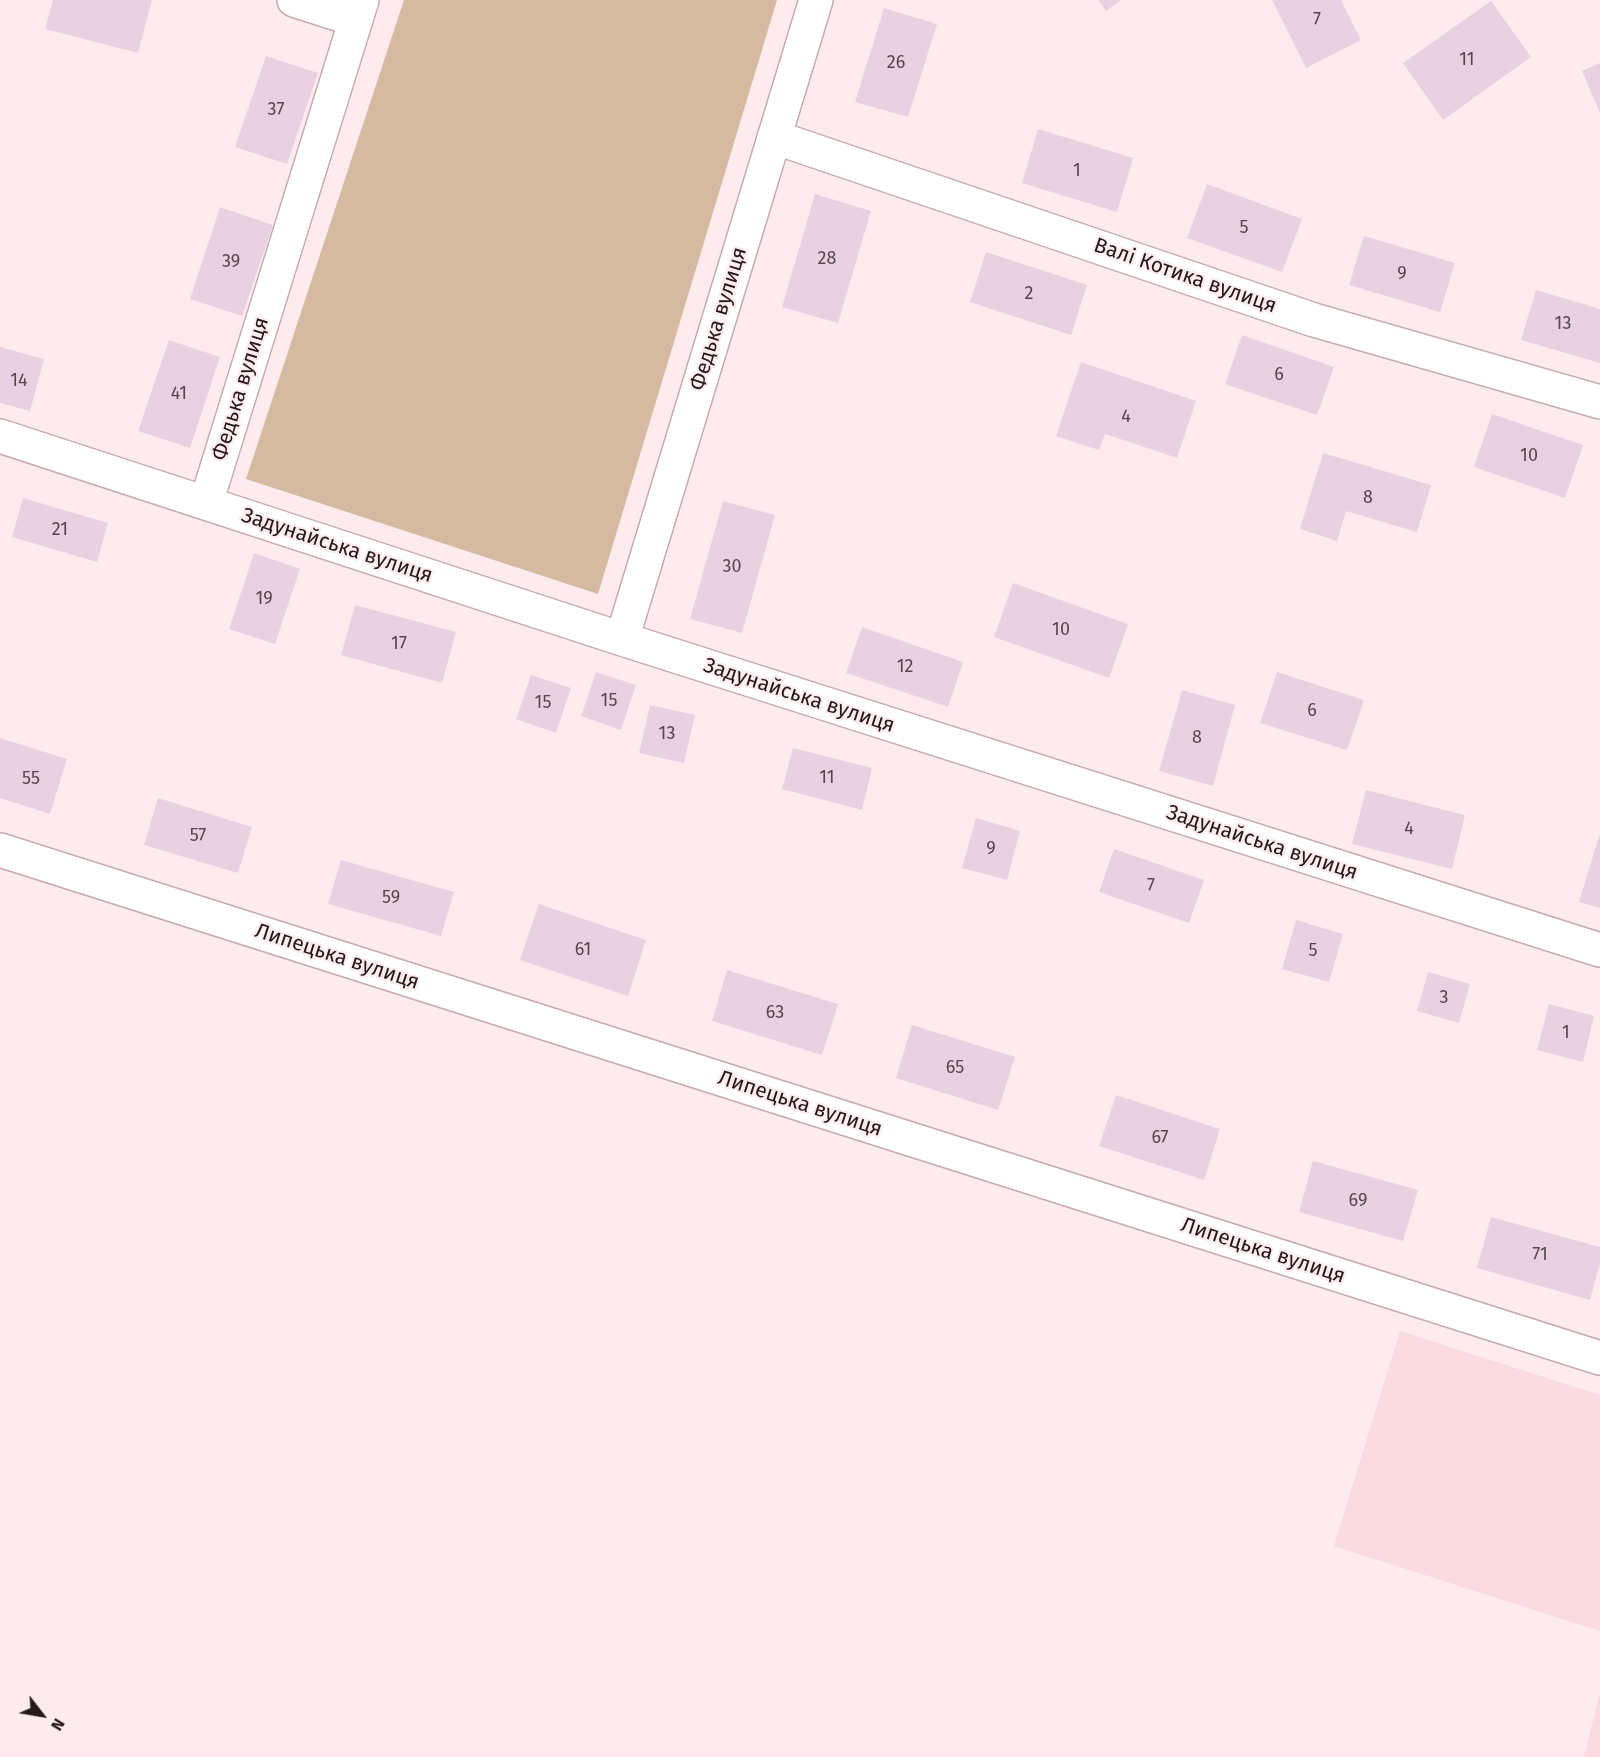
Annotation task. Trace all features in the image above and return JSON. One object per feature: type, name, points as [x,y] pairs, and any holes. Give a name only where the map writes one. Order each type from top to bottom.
[{"type":"street","points":[[294,0],[359,10]]},
{"type":"street","name":"Федька вулиця","points":[[622,639],[816,0]]},
{"type":"street","name":"Федька вулиця","points":[[206,503],[359,10]]},
{"type":"street","name":"Валі Котика вулиця","points":[[774,137],[1314,320],[1600,402]]},
{"type":"street","name":"Задунайська вулиця","points":[[0,436],[622,639],[1600,950]]},
{"type":"street","name":"Липецька вулиця","points":[[0,850],[1600,1358]]},
{"type":"shaded area","points":[[404,0],[777,0],[598,594],[246,479]]},
{"type":"shaded area","points":[[1400,1331],[1600,1395],[1600,1631],[1334,1546]]},
{"type":"shaded area","points":[[1600,1692],[1600,1757],[1584,1757]]},
{"type":"building","points":[[53,0],[152,0],[138,53],[45,29]]},
{"type":"building","points":[[1098,0],[1121,0],[1106,11]]},
{"type":"building","points":[[1272,0],[1341,0],[1361,40],[1306,68]]},
{"type":"building","points":[[1491,1],[1531,57],[1443,120],[1403,63]]},
{"type":"building","points":[[884,8],[937,24],[908,117],[855,102]]},
{"type":"building","points":[[266,56],[318,73],[287,164],[235,147]]},
{"type":"building","points":[[1600,63],[1600,113],[1582,71]]},
{"type":"building","points":[[1038,129],[1133,158],[1117,212],[1022,183]]},
{"type":"building","points":[[1207,184],[1302,219],[1282,272],[1187,238]]},
{"type":"building","points":[[815,194],[871,211],[838,323],[782,307]]},
{"type":"building","points":[[220,207],[273,225],[242,316],[190,299]]},
{"type":"building","points":[[1364,236],[1455,263],[1440,312],[1349,285]]},
{"type":"building","points":[[986,252],[1087,285],[1071,335],[970,302]]},
{"type":"building","points":[[1536,290],[1600,309],[1600,363],[1521,340]]},
{"type":"building","points":[[1242,335],[1334,367],[1317,415],[1225,384]]},
{"type":"building","points":[[169,340],[220,357],[190,448],[138,431]]},
{"type":"building","points":[[0,347],[44,359],[30,411],[0,403]]},
{"type":"building","points":[[1081,362],[1196,401],[1177,458],[1105,434],[1099,450],[1056,436]]},
{"type":"building","points":[[1492,414],[1583,445],[1565,498],[1474,467]]},
{"type":"building","points":[[1323,453],[1431,485],[1417,532],[1346,511],[1337,541],[1300,529]]},
{"type":"building","points":[[23,498],[108,523],[97,562],[12,537]]},
{"type":"building","points":[[723,501],[775,515],[742,633],[690,619]]},
{"type":"building","points":[[254,553],[300,569],[275,644],[229,629]]},
{"type":"building","points":[[1013,583],[1128,624],[1109,678],[994,637]]},
{"type":"building","points":[[355,605],[456,632],[442,683],[341,655]]},
{"type":"building","points":[[862,627],[963,662],[948,707],[846,673]]},
{"type":"building","points":[[596,672],[636,685],[621,730],[581,716]]},
{"type":"building","points":[[1277,672],[1364,700],[1347,750],[1260,723]]},
{"type":"building","points":[[531,675],[571,688],[556,733],[516,719]]},
{"type":"building","points":[[1182,690],[1235,705],[1213,786],[1159,771]]},
{"type":"building","points":[[650,705],[695,715],[684,763],[639,753]]},
{"type":"building","points":[[0,738],[67,759],[50,814],[0,798]]},
{"type":"building","points":[[793,748],[872,768],[862,810],[782,789]]},
{"type":"building","points":[[1366,790],[1465,815],[1452,869],[1352,844]]},
{"type":"building","points":[[158,798],[252,827],[238,873],[144,845]]},
{"type":"building","points":[[976,818],[1020,831],[1007,880],[962,868]]},
{"type":"building","points":[[1600,836],[1600,908],[1579,902]]},
{"type":"building","points":[[1114,849],[1204,880],[1189,923],[1099,892]]},
{"type":"building","points":[[341,860],[454,892],[441,936],[328,904]]},
{"type":"building","points":[[539,904],[646,940],[628,996],[520,960]]},
{"type":"building","points":[[1296,920],[1343,934],[1329,982],[1282,969]]},
{"type":"building","points":[[727,970],[838,1004],[822,1055],[712,1021]]},
{"type":"building","points":[[1428,972],[1470,984],[1459,1023],[1417,1011]]},
{"type":"building","points":[[1549,1004],[1594,1016],[1583,1062],[1537,1050]]},
{"type":"building","points":[[912,1025],[1015,1057],[998,1110],[896,1078]]},
{"type":"building","points":[[1116,1095],[1220,1129],[1204,1180],[1099,1146]]},
{"type":"building","points":[[1313,1161],[1418,1190],[1403,1241],[1299,1212]]},
{"type":"building","points":[[1491,1217],[1600,1247],[1600,1263],[1590,1300],[1477,1268]]}]
